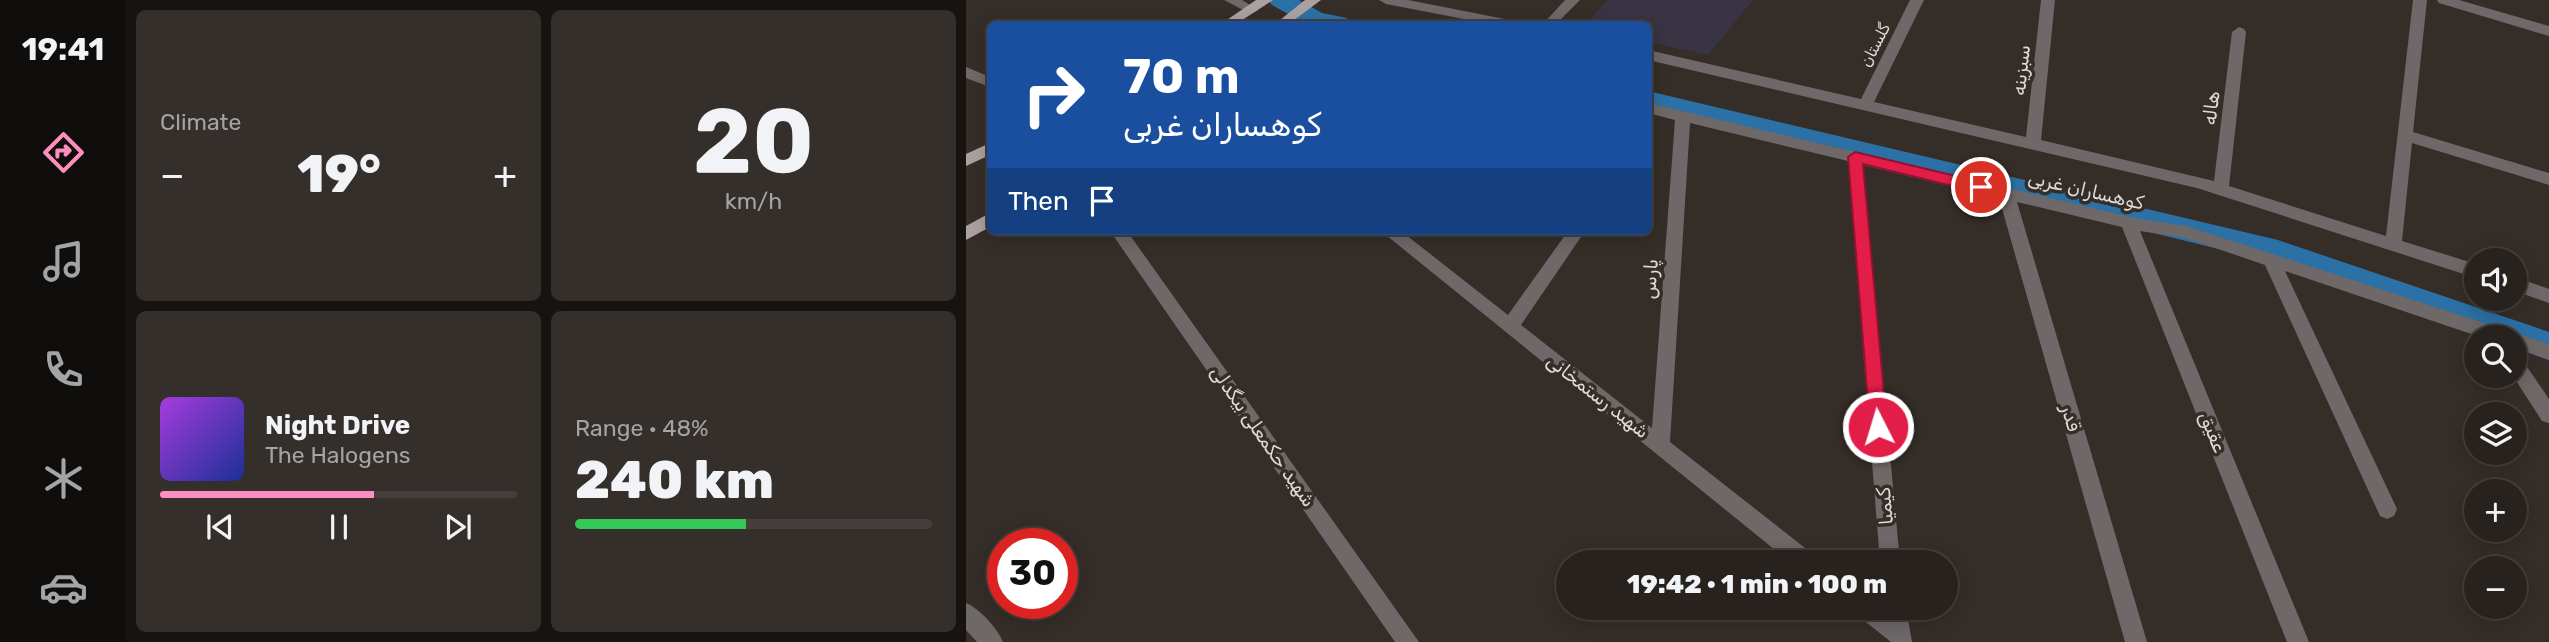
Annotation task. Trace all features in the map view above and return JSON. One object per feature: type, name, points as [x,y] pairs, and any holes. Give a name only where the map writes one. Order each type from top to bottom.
[{"type":"main road","points":[[1232,21],[1266,0]]},
{"type":"main road","points":[[1285,21],[1314,0]]},
{"type":"main road","points":[[966,160],[987,150]]},
{"type":"main road","points":[[966,234],[987,221]]},
{"type":"street","points":[[1231,0],[1251,10]]},
{"type":"street","points":[[1386,0],[1494,21]]},
{"type":"street","points":[[1552,21],[1573,0]]},
{"type":"street","name":"گلستان","points":[[1865,105],[1917,0]]},
{"type":"street","name":"سبزینه","points":[[2033,144],[2048,0]]},
{"type":"street","points":[[2393,244],[2420,0]]},
{"type":"street","points":[[2444,0],[2549,31]]},
{"type":"street","name":"هاله","points":[[2221,188],[2239,32]]},
{"type":"street","name":"کوهساران غربی","points":[[1652,56],[2221,188],[2464,267]]},
{"type":"street","points":[[966,72],[987,81]]},
{"type":"street","name":"کوهساران غربی","points":[[1652,109],[2127,222],[2186,232],[2467,325]]},
{"type":"street","name":"پارس","points":[[1660,445],[1683,116]]},
{"type":"street","points":[[2405,135],[2549,179]]},
{"type":"street","name":"کیمیا","points":[[1855,157],[1889,550]]},
{"type":"street","name":"قدر","points":[[2007,193],[2136,642]]},
{"type":"street","name":"عقیق","points":[[2127,222],[2298,642]]},
{"type":"street","name":"شهید حکمعلی بیگدلی","points":[[1121,235],[1408,642]]},
{"type":"street","name":"شهید رستمخانی","points":[[1394,235],[1792,550]]},
{"type":"street","points":[[1510,327],[1574,235]]},
{"type":"street","points":[[2270,258],[2387,509]]},
{"type":"street","points":[[2527,288],[2549,296]]},
{"type":"street","points":[[2527,345],[2549,352]]},
{"type":"street","points":[[2527,382],[2549,415]]},
{"type":"street","points":[[966,614],[992,642]]},
{"type":"street","points":[[1880,620],[1902,639]]},
{"type":"street","points":[[1898,620],[1902,639]]},
{"type":"shaded area","points":[[1608,0],[1753,0],[1708,55],[1652,43],[1652,21],[1589,21]]},
{"type":"waterway","points":[[1280,0],[1315,19],[1324,21]]},
{"type":"waterway","points":[[1652,101],[2278,252],[2549,346]]},
{"type":"route","points":[[1878,427],[1855,157],[1981,187]]}]
